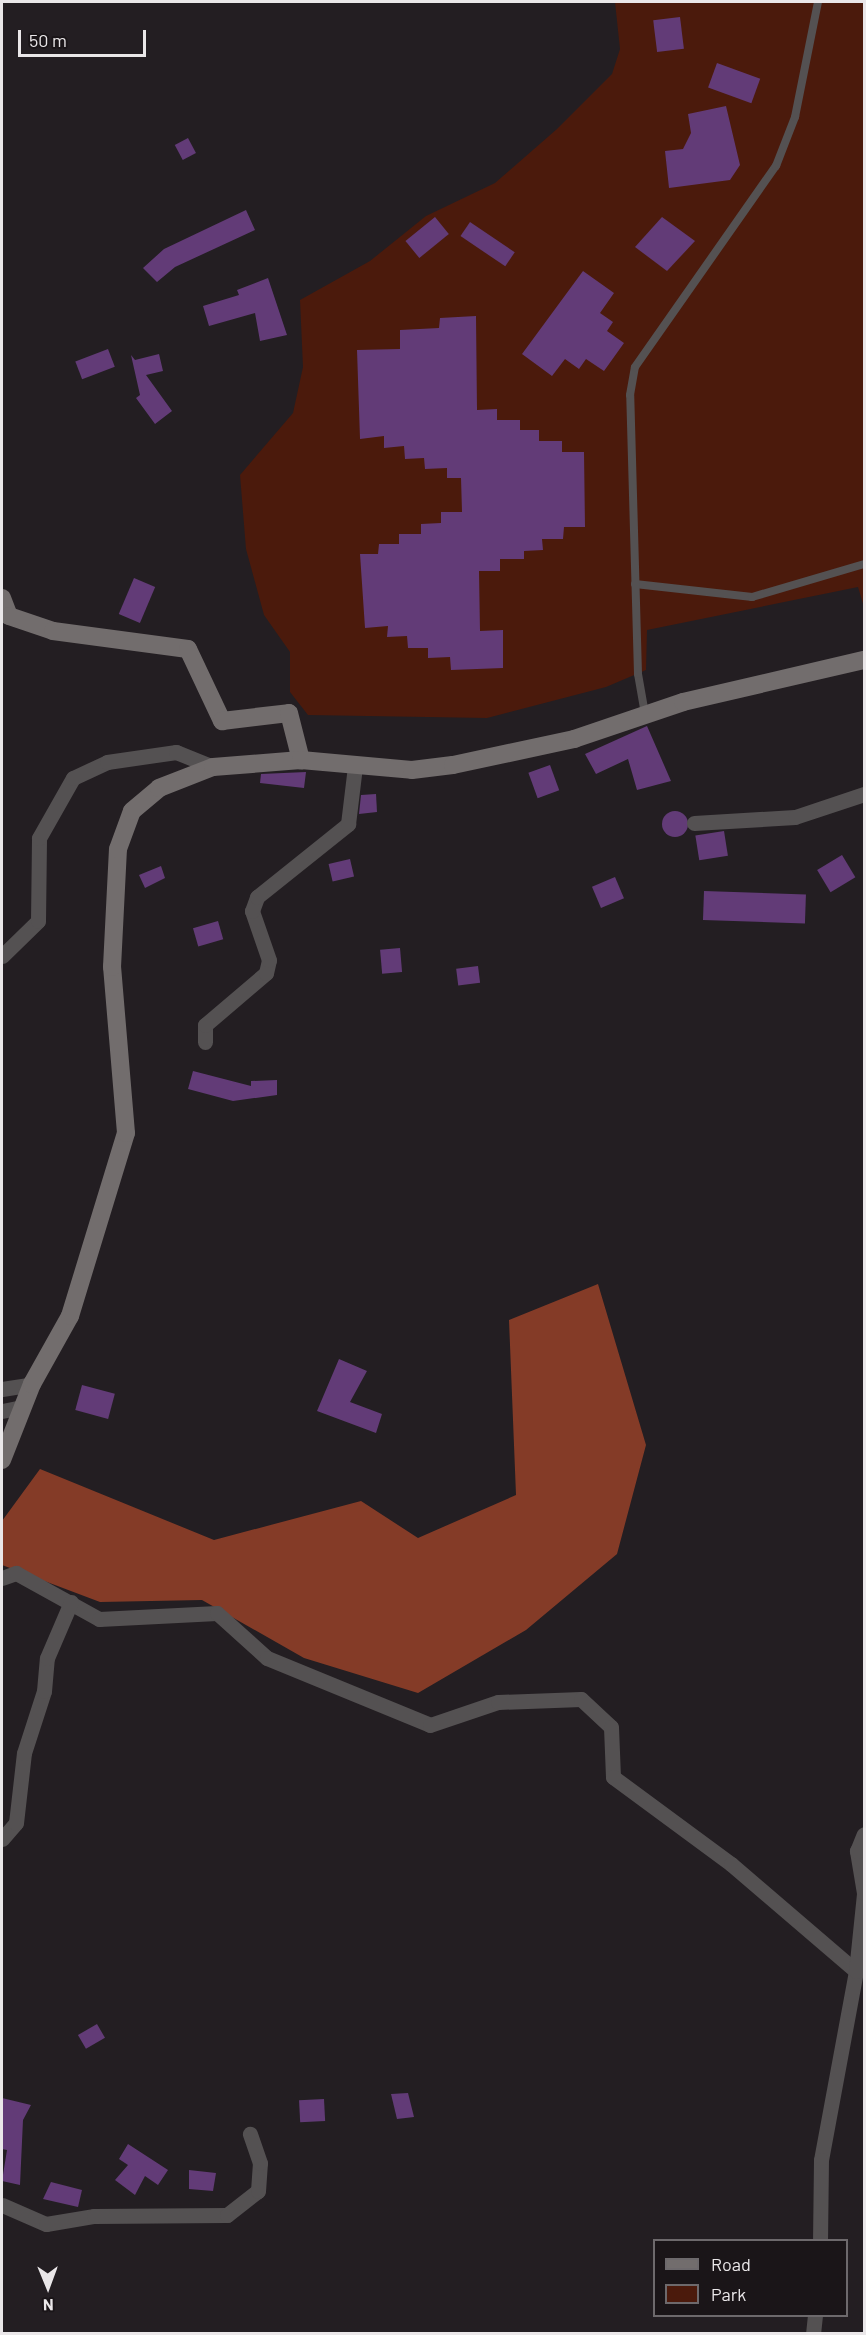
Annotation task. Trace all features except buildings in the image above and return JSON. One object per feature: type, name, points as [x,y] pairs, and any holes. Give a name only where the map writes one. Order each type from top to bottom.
[{"type":"main road","points":[[2,598],[9,616],[53,631],[188,649],[222,721],[289,713],[301,760]]},
{"type":"main road","points":[[2,1460],[32,1384],[70,1316],[126,1133],[112,967],[118,849],[132,811],[159,788],[213,767],[301,760],[412,770],[497,757],[574,740],[645,714],[864,660]]},
{"type":"street","points":[[2,956],[38,921],[39,838],[73,778],[107,762],[176,752],[213,767]]},
{"type":"street","points":[[205,1042],[205,1025],[266,973],[269,960],[252,911],[257,897],[348,824],[355,766]]},
{"type":"street","points":[[694,823],[795,817],[864,794]]},
{"type":"street","points":[[2,1389],[32,1384]]},
{"type":"street","points":[[2,1411],[22,1407]]},
{"type":"street","points":[[2,1578],[16,1573],[99,1619],[217,1613],[267,1658],[430,1725],[498,1702],[581,1699],[611,1727],[613,1777],[731,1864],[856,1971]]},
{"type":"street","points":[[2,1839],[16,1823],[24,1753],[44,1691],[47,1658],[71,1602]]},
{"type":"street","points":[[820,2239],[821,2160],[856,1971],[864,1893],[857,1851],[864,1834]]},
{"type":"street","points":[[2,2205],[46,2224],[94,2216],[227,2215],[258,2191],[260,2163],[250,2134]]},
{"type":"street","points":[[813,2334],[815,2317]]},
{"type":"lane","points":[[645,714],[638,674],[635,584],[630,395],[635,367],[776,166],[795,117],[818,2]]},
{"type":"lane","points":[[635,584],[752,597],[864,564]]},
{"type":"green space","points":[[615,2],[864,2],[864,607],[858,587],[647,630],[646,670],[606,687],[487,718],[308,715],[290,692],[290,652],[264,615],[246,549],[240,475],[293,413],[303,367],[300,300],[370,261],[426,216],[495,183],[557,129],[612,74],[620,49]]},
{"type":"shaded area","points":[[598,1284],[646,1445],[617,1554],[526,1630],[418,1693],[304,1658],[202,1600],[100,1602],[2,1565],[2,1521],[40,1469],[214,1540],[361,1501],[418,1538],[516,1495],[509,1320]]}]
